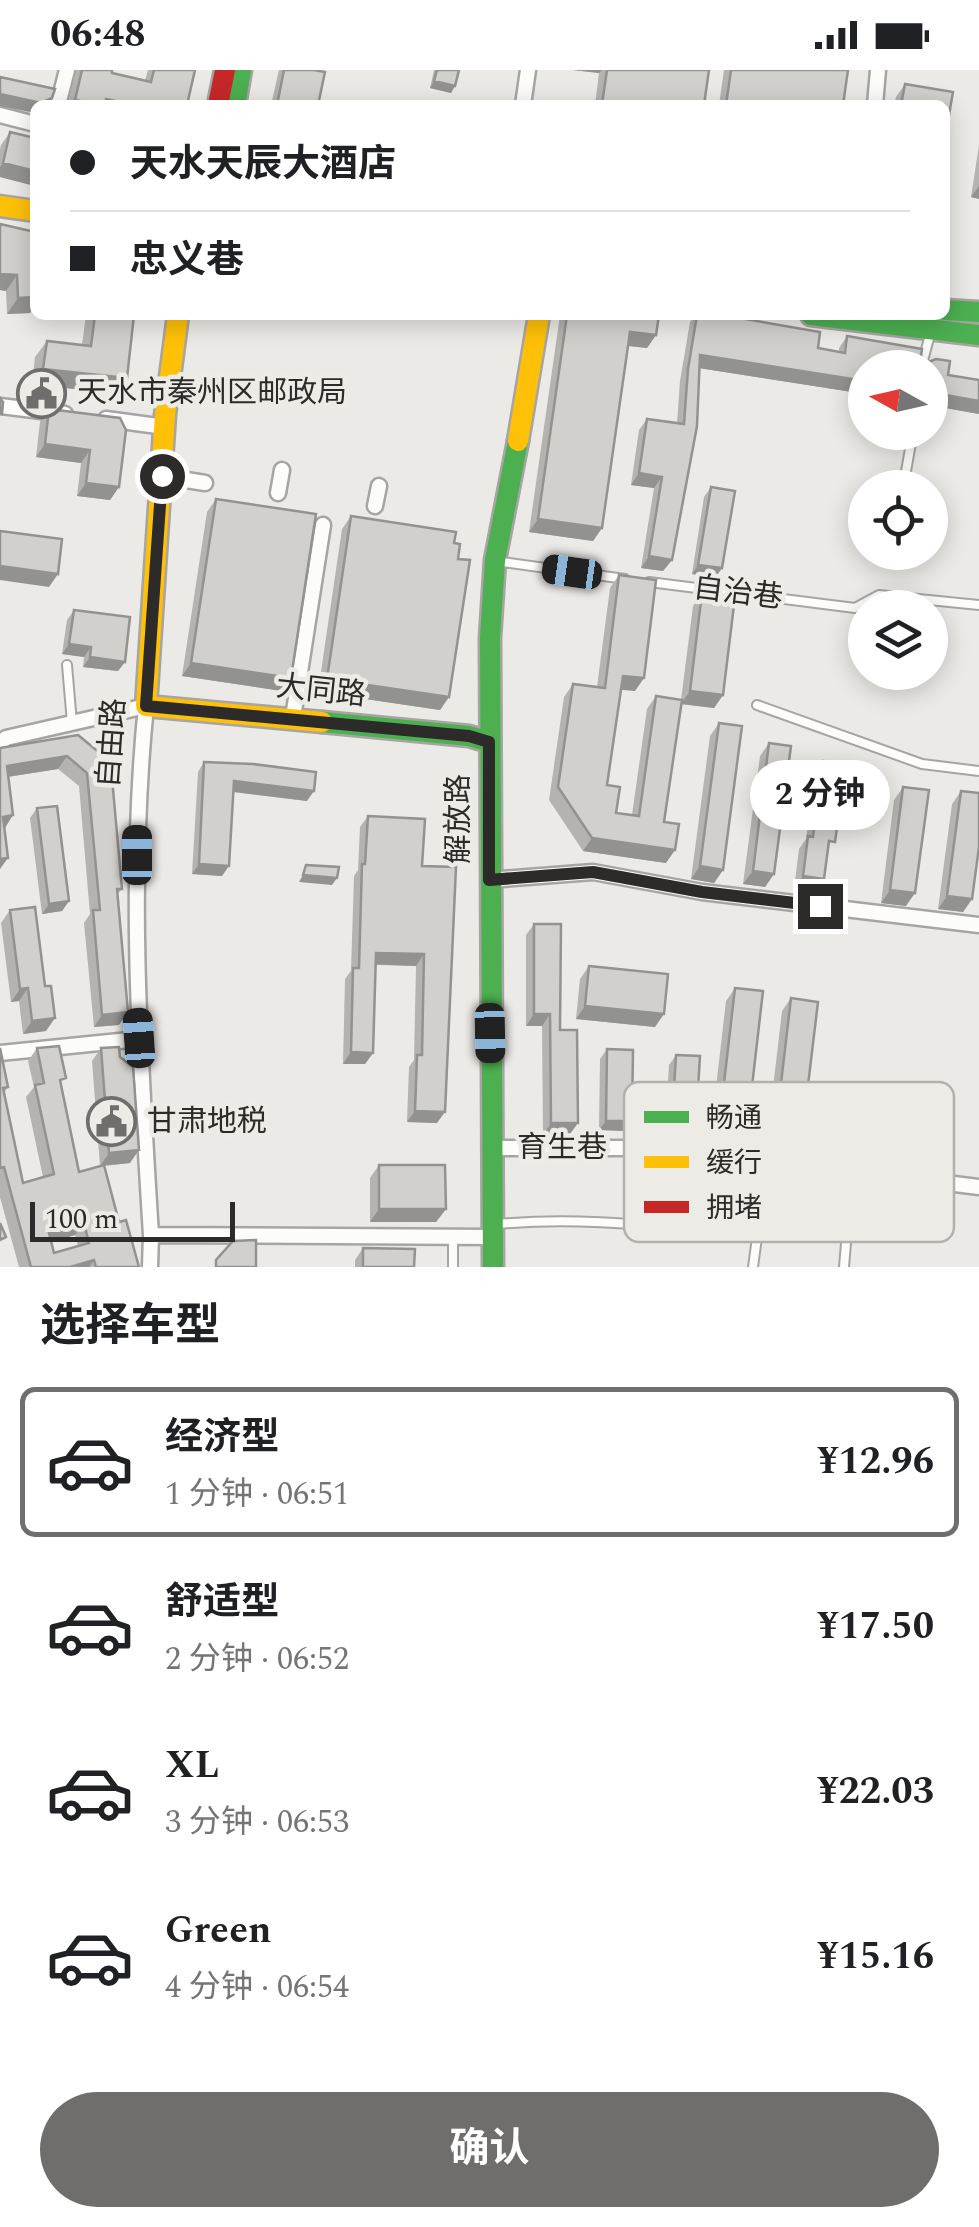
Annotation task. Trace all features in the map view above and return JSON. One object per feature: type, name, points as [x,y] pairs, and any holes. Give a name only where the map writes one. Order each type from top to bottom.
[{"type":"main road","points":[[219,100],[225,70]]},
{"type":"main road","points":[[236,100],[242,70]]},
{"type":"main road","points":[[0,206],[30,210]]},
{"type":"main road","points":[[950,310],[979,312]]},
{"type":"main road","name":"自由路","points":[[146,706],[165,427],[177,320]]},
{"type":"main road","name":"解放路","points":[[493,1267],[489,742],[495,560],[538,320]]},
{"type":"main road","points":[[846,320],[979,336]]},
{"type":"main road","name":"大同路","points":[[146,706],[469,736],[489,742]]},
{"type":"street","points":[[59,100],[67,70]]},
{"type":"street","points":[[524,100],[528,70]]},
{"type":"street","points":[[875,100],[878,70]]},
{"type":"street","points":[[0,115],[30,123]]},
{"type":"street","points":[[0,406],[74,415]]},
{"type":"street","points":[[92,417],[165,427]]},
{"type":"street","points":[[278,493],[282,470]]},
{"type":"street","points":[[162,476],[205,482]]},
{"type":"street","points":[[375,506],[379,486]]},
{"type":"street","points":[[294,718],[323,525]]},
{"type":"street","points":[[0,743],[6,738],[146,706]]},
{"type":"street","name":"自由路","points":[[146,706],[138,784],[136,998],[152,1235],[150,1267]]},
{"type":"street","points":[[489,880],[593,872],[702,892],[979,925]]},
{"type":"street","points":[[0,1053],[139,1038]]},
{"type":"street","name":"育生巷","points":[[492,1148],[624,1149]]},
{"type":"street","name":"育生巷","points":[[954,1184],[979,1187]]},
{"type":"street","points":[[152,1235],[453,1237],[492,1231]]},
{"type":"lane","points":[[926,350],[931,332]]},
{"type":"lane","name":"自治巷","points":[[495,560],[855,608],[879,595],[979,606]]},
{"type":"lane","points":[[67,665],[72,723]]},
{"type":"lane","points":[[757,704],[922,764],[979,771]]},
{"type":"lane","points":[[492,1231],[556,1219],[624,1222]]},
{"type":"lane","points":[[453,1237],[453,1267]]},
{"type":"lane","points":[[753,1267],[757,1242]]},
{"type":"lane","points":[[844,1267],[846,1242]]},
{"type":"building","points":[[82,70],[112,70],[151,82],[154,70],[195,70],[188,100],[75,100]]},
{"type":"building","points":[[284,70],[325,72],[319,100],[278,100]]},
{"type":"building","points":[[437,70],[459,70],[455,86],[434,81]]},
{"type":"building","points":[[607,70],[709,70],[705,100],[603,100]]},
{"type":"building","points":[[731,70],[848,70],[844,100],[727,100]]},
{"type":"building","points":[[0,77],[55,89],[48,100],[0,94]]},
{"type":"building","points":[[905,84],[953,92],[950,109],[950,100],[902,100]]},
{"type":"building","points":[[10,132],[30,137],[30,170],[3,163]]},
{"type":"building","points":[[0,224],[30,231],[30,297],[18,298],[17,275],[0,274]]},
{"type":"building","points":[[94,320],[133,320],[127,378],[43,369],[47,341],[91,346]]},
{"type":"building","points":[[566,320],[658,320],[656,335],[630,332],[602,528],[538,519]]},
{"type":"building","points":[[696,320],[751,320],[820,332],[818,348],[845,353],[847,336],[922,349],[848,350],[848,378],[700,355],[697,426],[672,560],[649,556],[662,477],[639,473],[647,419],[684,424]]},
{"type":"building","points":[[948,375],[979,380],[979,401],[948,396]]},
{"type":"building","points":[[49,409],[120,418],[126,430],[119,487],[86,483],[90,450],[45,444]]},
{"type":"building","points":[[711,487],[735,491],[722,568],[698,565]]},
{"type":"building","points":[[216,499],[316,514],[291,678],[191,663]]},
{"type":"building","points":[[351,516],[456,532],[454,543],[460,544],[458,559],[470,560],[449,697],[327,679]]},
{"type":"building","points":[[0,531],[62,539],[58,574],[0,566]]},
{"type":"building","points":[[619,575],[656,580],[644,678],[623,676],[607,785],[620,787],[616,813],[639,816],[656,696],[682,700],[664,822],[679,824],[675,850],[592,838],[558,787],[573,684],[605,688]]},
{"type":"building","points":[[702,593],[735,597],[723,695],[690,691]]},
{"type":"building","points":[[74,610],[130,617],[125,662],[90,657],[91,647],[69,644]]},
{"type":"building","points":[[719,723],[742,726],[723,870],[700,866]]},
{"type":"building","points":[[78,735],[106,758],[112,778],[128,1012],[102,1015],[93,910],[100,910],[87,773],[67,756],[7,766],[13,815],[3,817],[8,858],[0,859],[0,748]]},
{"type":"building","points":[[769,743],[791,746],[774,874],[753,871]]},
{"type":"building","points":[[823,761],[846,764],[835,842],[829,841],[824,879],[803,876],[808,836],[813,837]]},
{"type":"building","points":[[204,762],[316,772],[314,791],[234,781],[229,866],[199,864]]},
{"type":"building","points":[[903,787],[929,790],[915,893],[890,890]]},
{"type":"building","points":[[961,791],[979,793],[979,847],[972,899],[947,896]]},
{"type":"building","points":[[57,806],[69,901],[49,904],[37,808]]},
{"type":"building","points":[[368,816],[425,819],[422,866],[456,867],[445,1112],[415,1111],[417,1055],[422,1055],[424,954],[376,953],[373,1053],[351,1052],[353,968],[359,968],[362,864]]},
{"type":"building","points":[[306,865],[339,867],[337,878],[303,875]]},
{"type":"building","points":[[35,907],[45,986],[51,986],[55,1018],[32,1021],[28,988],[20,989],[10,910]]},
{"type":"building","points":[[534,924],[561,924],[560,1030],[577,1030],[578,1123],[551,1123],[550,1014],[534,1014]]},
{"type":"building","points":[[589,966],[668,974],[664,1014],[585,1006]]},
{"type":"building","points":[[735,988],[763,991],[752,1082],[724,1082]]},
{"type":"building","points":[[791,998],[818,1002],[808,1082],[781,1082]]},
{"type":"building","points":[[59,1046],[66,1078],[60,1080],[79,1172],[104,1165],[119,1222],[126,1220],[139,1267],[96,1267],[94,1260],[70,1267],[31,1267],[4,1167],[0,1168],[0,1048],[8,1087],[3,1088],[23,1183],[54,1174],[35,1085],[44,1083],[37,1048]],"holes":[[[84,1223],[89,1243],[54,1253],[49,1233]]]},
{"type":"building","points":[[119,1047],[120,1057],[133,1067],[139,1150],[109,1153],[101,1048]]},
{"type":"building","points":[[607,1049],[633,1050],[633,1082],[624,1082],[624,1121],[606,1121]]},
{"type":"building","points":[[676,1055],[700,1056],[698,1082],[674,1082]]},
{"type":"building","points":[[379,1165],[445,1165],[446,1209],[379,1209]]},
{"type":"building","points":[[256,1240],[256,1267],[216,1267],[216,1260],[233,1241]]},
{"type":"building","points":[[363,1248],[415,1249],[414,1267],[363,1267]]},
{"type":"traffic: fast","points":[[236,100],[241,70]]},
{"type":"traffic: fast","points":[[950,310],[979,312]]},
{"type":"traffic: fast","points":[[853,320],[979,335]]},
{"type":"traffic: fast","points":[[493,1267],[490,638],[495,560],[518,441]]},
{"type":"traffic: fast","points":[[322,722],[469,736],[489,742]]},
{"type":"traffic: slow","points":[[0,206],[30,210]]},
{"type":"traffic: slow","points":[[177,320],[165,415],[146,706],[322,722]]},
{"type":"traffic: slow","points":[[518,441],[538,320]]},
{"type":"traffic: jam","points":[[219,100],[225,70]]},
{"type":"place","name":"天水市秦州区邮政局","points":[[42,393]]},
{"type":"place","name":"甘肃地税","points":[[112,1122]]},
{"type":"route","points":[[162,476],[146,706],[469,736],[489,742],[489,880],[593,872],[702,892],[820,906]]}]
